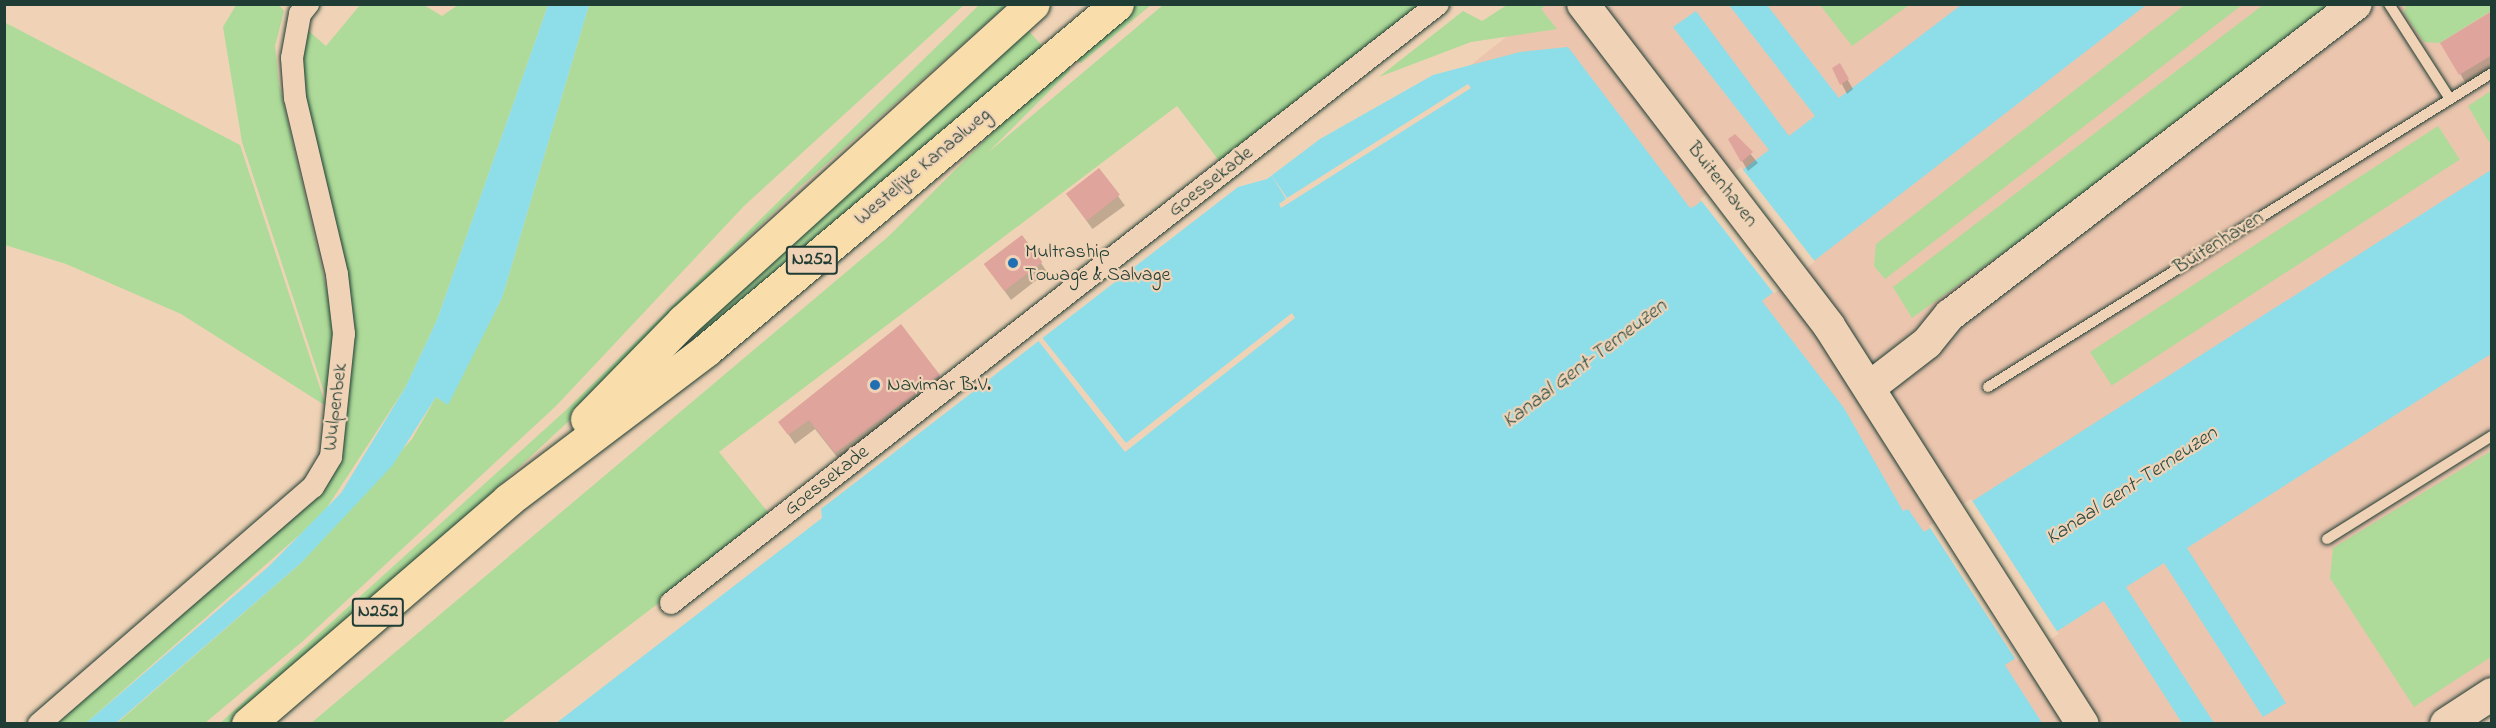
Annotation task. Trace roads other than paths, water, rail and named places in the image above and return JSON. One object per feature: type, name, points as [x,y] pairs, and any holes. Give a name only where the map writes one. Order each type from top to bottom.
[{"type":"main road","name":"Westelijke Kanaalweg","points":[[508,500],[683,321],[1034,4]]},
{"type":"main road","name":"Buitenhaven","points":[[1583,4],[1795,279],[1864,378],[2083,723]]},
{"type":"main road","points":[[1864,378],[1918,328],[1950,315],[2356,4]]},
{"type":"main road","name":"Westelijke Kanaalweg","points":[[248,723],[508,500],[706,350],[1109,6]]},
{"type":"main road","points":[[2446,723],[2492,694]]},
{"type":"street","name":"Wulpenbek","points":[[39,723],[314,487],[328,465],[344,334],[337,274],[295,98],[292,58],[300,14],[308,4]]},
{"type":"street","name":"Goessekade","points":[[671,603],[1438,4]]},
{"type":"lane","points":[[2389,4],[2450,99]]},
{"type":"lane","name":"Buitenhaven","points":[[1988,387],[2492,73]]},
{"type":"lane","points":[[2327,539],[2492,436]]},
{"type":"water","points":[[548,5],[589,5],[502,298],[448,405],[436,397],[392,466],[301,563],[116,723],[86,723],[268,567],[341,493],[405,388],[437,320]]},
{"type":"water","name":"Kanaal Gent-Terneuzen","points":[[1729,5],[1767,5],[1839,98],[1961,5],[2146,5],[1762,301],[1844,408],[1903,511],[1908,509],[1924,532],[2491,170],[2491,354],[2187,548],[2286,703],[2263,717],[2164,563],[2126,587],[2214,723],[2182,723],[2104,601],[2005,665],[2042,723],[555,724],[822,518],[821,509],[1238,187],[1267,179],[1320,139],[1433,75],[1520,52],[1568,47],[1690,208],[1695,206],[1769,150],[1673,27],[1696,11],[1789,136],[1815,116]]},
{"type":"place","name":"Multraship Towage & Salvage","points":[[1013,263]]},
{"type":"place","name":"Navimar B.V.","points":[[875,385]]}]
